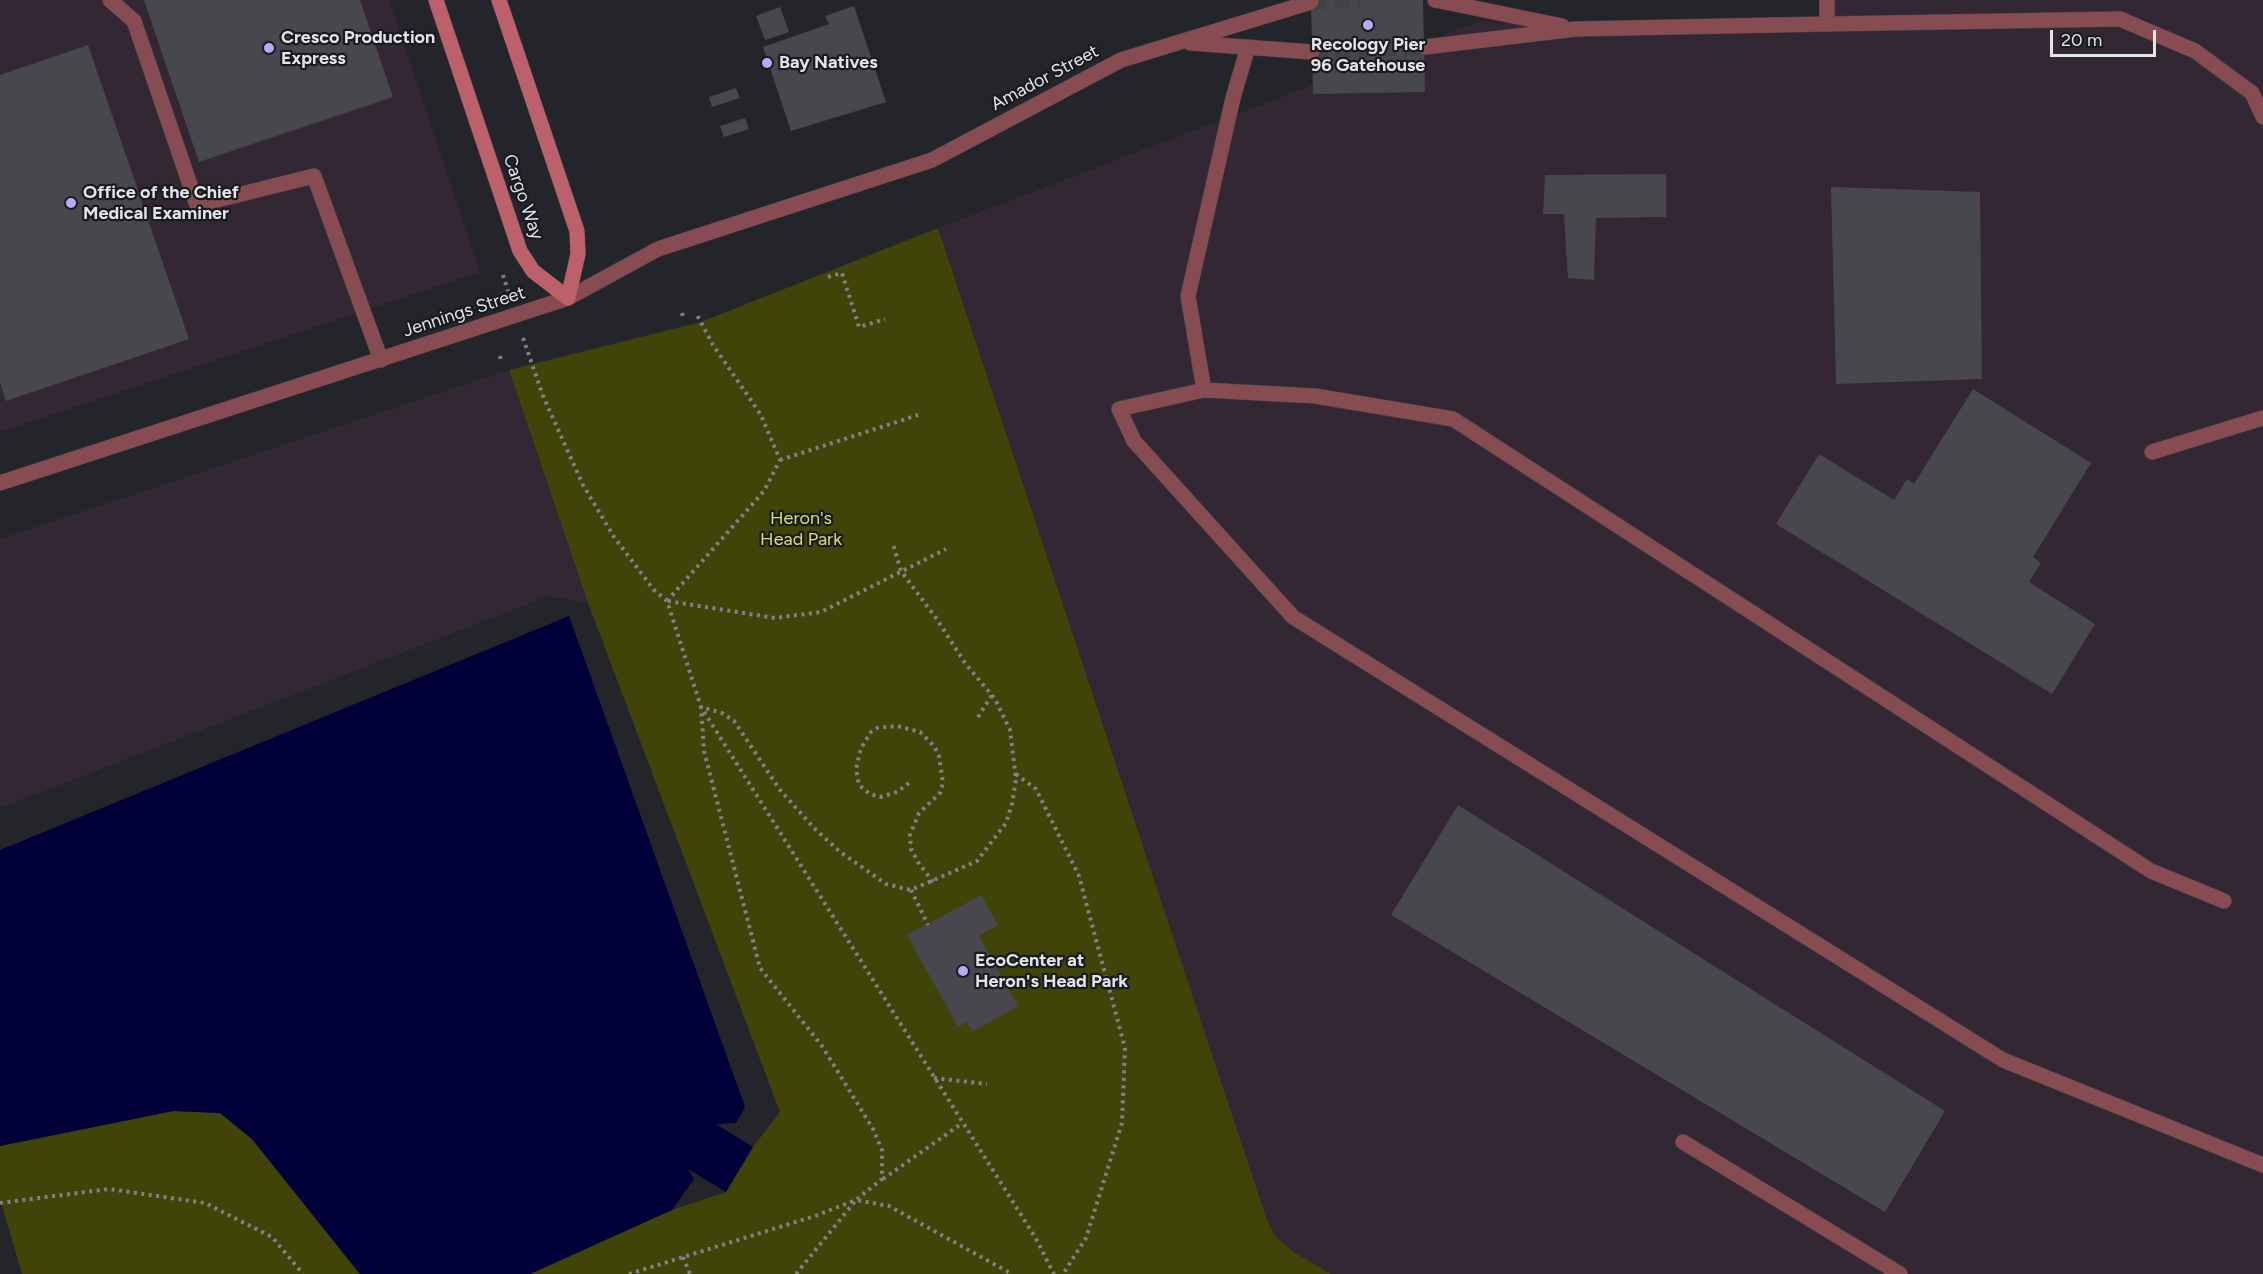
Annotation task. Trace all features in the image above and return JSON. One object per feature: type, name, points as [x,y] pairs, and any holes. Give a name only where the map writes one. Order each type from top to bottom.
[{"type":"main road","name":"Cargo Way","points":[[436,0],[520,251],[533,271],[568,298]]},
{"type":"main road","points":[[499,0],[577,231],[578,254],[568,298]]},
{"type":"street","points":[[110,0],[134,21],[197,206],[314,176],[381,360]]},
{"type":"street","points":[[1435,0],[1576,29]]},
{"type":"street","points":[[1827,0],[1827,24]]},
{"type":"street","name":"Amador Street","points":[[933,160],[1121,60],[1311,2]]},
{"type":"street","points":[[1425,47],[1576,29],[2120,19],[2195,51],[2252,93],[2263,117]]},
{"type":"street","name":"Amador Street","points":[[1181,42],[1312,52]]},
{"type":"street","points":[[1204,390],[1188,296],[1233,98],[1248,47]]},
{"type":"street","name":"Jennings Street","points":[[0,483],[568,298],[658,249],[933,160]]},
{"type":"street","points":[[2224,901],[2151,871],[1453,419],[1315,396],[1204,390],[1119,410],[1134,441],[1293,617],[2003,1060],[2263,1165]]},
{"type":"street","points":[[2152,452],[2263,418]]},
{"type":"street","points":[[1683,1142],[1900,1274]]},
{"type":"path","points":[[828,277],[842,273],[859,327],[885,319]]},
{"type":"path","points":[[682,313],[684,320]]},
{"type":"path","points":[[516,315],[543,396],[583,485],[614,537],[654,590],[667,601],[775,618],[821,612],[946,549]]},
{"type":"path","points":[[698,315],[713,345],[761,415],[780,460]]},
{"type":"path","points":[[500,356],[502,363]]},
{"type":"path","points":[[667,601],[764,491],[780,460],[918,415]]},
{"type":"path","points":[[701,707],[722,713],[734,721],[780,790],[814,828],[839,851],[886,884],[911,890],[968,867],[989,848],[1006,823],[1012,804],[1016,774],[1010,730],[1004,713],[992,695],[965,663],[936,618],[901,571],[892,544]]},
{"type":"path","points":[[667,601],[701,707],[704,751],[760,968],[822,1047],[873,1129],[882,1150],[882,1179]]},
{"type":"path","points":[[978,717],[992,695]]},
{"type":"path","points":[[701,707],[961,1124],[1035,1238],[1054,1274]]},
{"type":"path","points":[[909,783],[897,792],[880,797],[870,794],[859,784],[856,769],[861,748],[871,732],[877,728],[897,726],[920,732],[934,746],[939,756],[943,783],[940,793],[920,813],[910,835],[911,849],[933,882]]},
{"type":"path","points":[[1016,774],[1036,789],[1079,876],[1125,1048],[1122,1123],[1086,1238],[1063,1274]]},
{"type":"path","points":[[911,890],[928,924]]},
{"type":"path","points":[[933,1078],[987,1084]]},
{"type":"path","points":[[796,1274],[856,1200],[961,1124]]},
{"type":"path","points":[[0,1203],[109,1189],[205,1203],[272,1237],[303,1274]]},
{"type":"path","points":[[629,1274],[815,1216],[856,1200],[889,1206],[1012,1274]]},
{"type":"path","points":[[683,1257],[690,1274]]},
{"type":"shaded area","points":[[0,0],[389,0],[480,272],[0,432]]},
{"type":"shaded area","points":[[1827,0],[2263,0],[2263,1274],[1331,1274],[1292,1251],[1274,1235],[1266,1217],[938,228],[1481,21],[1576,29],[1827,24]]},
{"type":"shaded area","points":[[509,370],[588,603],[549,596],[0,808],[0,539]]},
{"type":"shaded area","points":[[569,616],[745,1107],[736,1123],[716,1124],[753,1147],[726,1192],[688,1169],[694,1179],[672,1210],[530,1274],[360,1274],[252,1139],[220,1113],[173,1111],[0,1146],[0,850]]},
{"type":"green space","name":"Heron's Head Park","points":[[938,228],[1266,1217],[1274,1235],[1292,1251],[1331,1274],[530,1274],[672,1210],[726,1192],[753,1147],[780,1112],[588,603],[509,370],[701,322]]},
{"type":"green space","points":[[174,1111],[220,1113],[252,1139],[360,1274],[22,1274],[0,1199],[0,1146]]},
{"type":"building","name":"Cresco Production Express","points":[[144,0],[360,0],[393,97],[199,162]]},
{"type":"building","name":"Recology Pier 96 Gatehouse","points":[[1311,0],[1423,0],[1425,92],[1313,94]]},
{"type":"building","points":[[854,6],[886,102],[791,131],[763,47],[829,24],[825,16]]},
{"type":"building","points":[[780,7],[789,32],[765,40],[756,16]]},
{"type":"building","name":"Office of the Chief Medical Examiner","points":[[88,45],[189,339],[6,401],[0,382],[0,75]]},
{"type":"building","points":[[736,88],[740,98],[712,107],[709,97]]},
{"type":"building","points":[[745,118],[749,129],[724,137],[720,126]]},
{"type":"building","points":[[1666,174],[1666,217],[1596,218],[1594,280],[1568,278],[1564,214],[1543,214],[1545,175]]},
{"type":"building","points":[[1831,187],[1980,192],[1982,379],[1836,384]]},
{"type":"building","points":[[1973,389],[2091,463],[2033,557],[2041,563],[2029,582],[2095,624],[2052,694],[1776,524],[1819,454],[1894,500],[1907,479],[1914,484]]},
{"type":"building","points":[[1458,805],[1945,1111],[1885,1212],[1391,915]]},
{"type":"building","name":"EcoCenter at Heron's Head Park","points":[[981,895],[998,925],[979,936],[1018,1006],[972,1032],[967,1022],[958,1027],[907,935]]},
{"type":"tunnel","points":[[1311,2],[1360,0]]},
{"type":"tunnel","points":[[1312,52],[1425,47]]},
{"type":"place","name":"Recology Pier 96 Gatehouse","points":[[1368,25]]},
{"type":"place","name":"Cresco Production Express","points":[[269,48]]},
{"type":"place","name":"Bay Natives","points":[[767,63]]},
{"type":"place","name":"Office of the Chief Medical Examiner","points":[[71,203]]},
{"type":"place","name":"EcoCenter at Heron's Head Park","points":[[963,971]]}]
